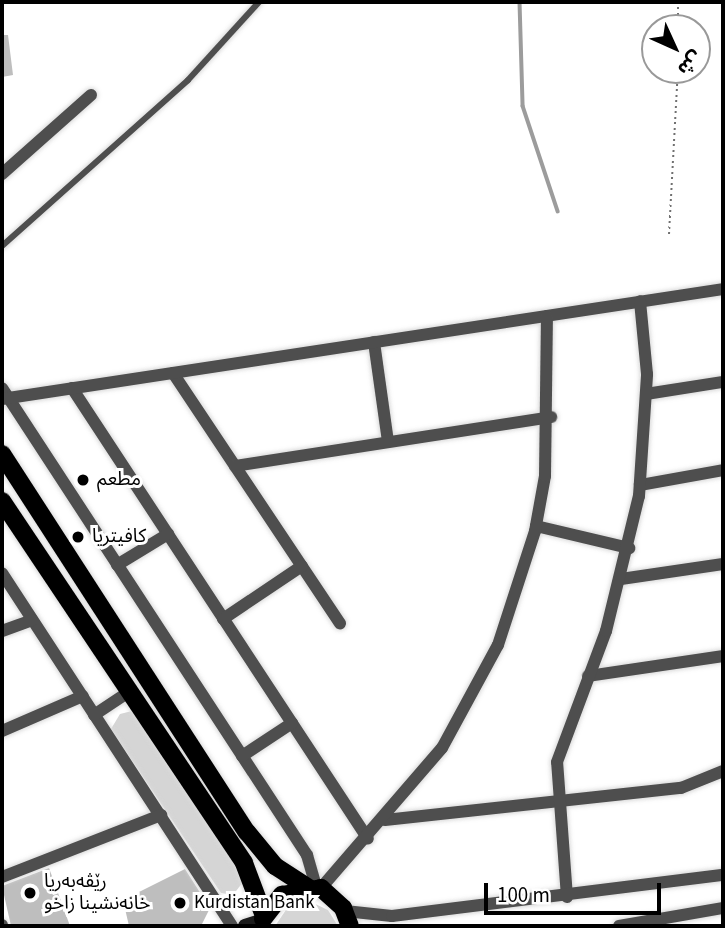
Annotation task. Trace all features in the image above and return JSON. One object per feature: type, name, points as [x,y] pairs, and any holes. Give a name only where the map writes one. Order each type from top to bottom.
[{"type":"main road","points":[[2,454],[247,832],[275,866],[316,888],[347,919]]},
{"type":"main road","points":[[2,501],[244,863],[263,921]]},
{"type":"main road","points":[[245,926],[263,921],[282,895],[316,888]]},
{"type":"street","points":[[2,174],[91,95]]},
{"type":"street","points":[[547,316],[551,417],[536,526],[519,590],[472,698],[385,820],[316,888],[307,855],[4,395],[72,388],[723,289]]},
{"type":"street","points":[[567,897],[558,802],[559,750],[588,676],[629,548],[640,485],[646,394],[640,301]]},
{"type":"street","points":[[374,342],[388,441]]},
{"type":"street","points":[[173,373],[340,623]]},
{"type":"street","points":[[646,394],[723,382]]},
{"type":"street","points":[[72,388],[368,839]]},
{"type":"street","points":[[235,466],[551,417]]},
{"type":"street","points":[[640,485],[723,471]]},
{"type":"street","points":[[536,526],[629,548]]},
{"type":"street","points":[[117,565],[168,534]]},
{"type":"street","points":[[621,579],[723,564]]},
{"type":"street","points":[[223,620],[302,566]]},
{"type":"street","points":[[2,573],[232,926]]},
{"type":"street","points":[[2,631],[32,620]]},
{"type":"street","points":[[588,676],[723,656]]},
{"type":"street","points":[[94,715],[130,691]]},
{"type":"street","points":[[2,731],[83,696]]},
{"type":"street","points":[[242,756],[292,723]]},
{"type":"street","points":[[385,820],[681,788],[723,771]]},
{"type":"street","points":[[2,877],[161,815]]},
{"type":"street","points":[[347,919],[567,897],[723,875]]},
{"type":"street","points":[[619,926],[723,908]]},
{"type":"lane","points":[[2,246],[188,80],[259,2]]},
{"type":"path","points":[[669,234],[677,84]]},
{"type":"shaded area","points":[[132,711],[235,864],[243,882],[233,895],[221,893],[111,729],[120,714]]},
{"type":"shaded area","points":[[309,901],[328,910],[338,926],[275,926],[288,907]]},
{"type":"building","points":[[2,35],[8,35],[13,75],[2,77]]},
{"type":"building","name":"رێڤه‌به‌ريا خانه‌نشينا زاخو","points":[[49,868],[70,926],[11,926],[2,886]]},
{"type":"building","points":[[185,869],[210,908],[201,926],[129,926],[123,900]]},
{"type":"waterway","points":[[520,2],[523,106],[558,211]]},
{"type":"place","name":"مطعم","points":[[83,480]]},
{"type":"place","name":"كافيتريا","points":[[78,537]]},
{"type":"place","name":"رێڤه‌به‌ريا خانه‌نشينا زاخو","points":[[30,893]]},
{"type":"place","name":"Kurdistan Bank","points":[[180,903]]}]
